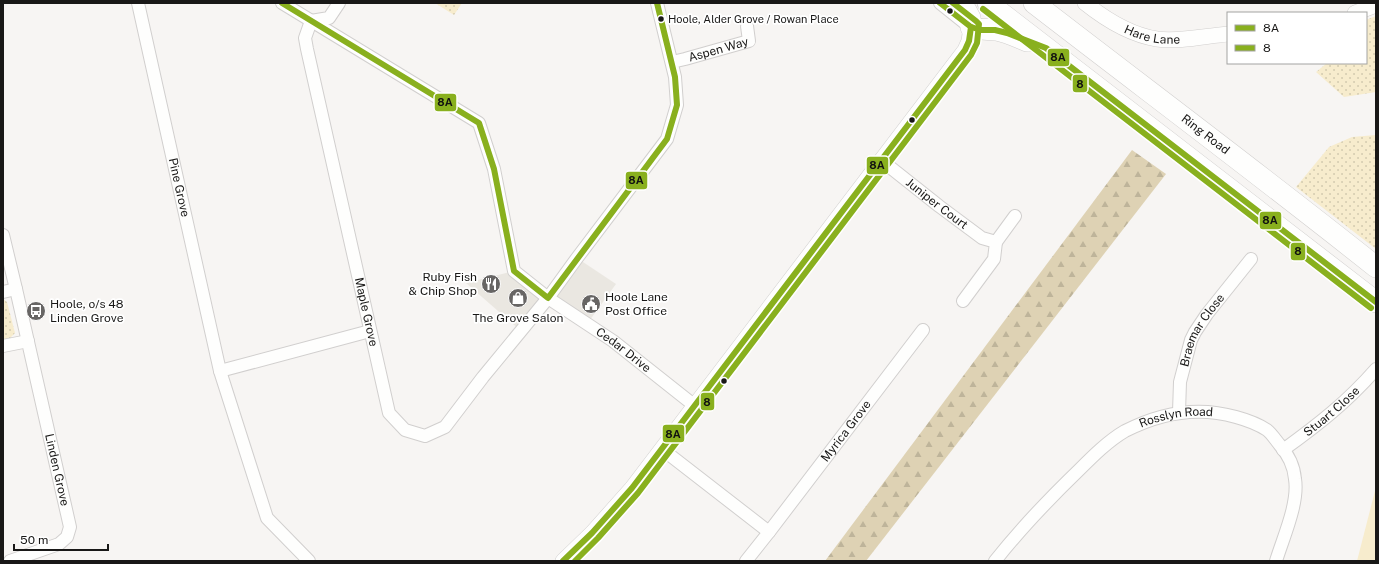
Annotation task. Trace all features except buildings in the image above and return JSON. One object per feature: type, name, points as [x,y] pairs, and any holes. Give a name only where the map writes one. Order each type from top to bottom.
[{"type":"highway","points":[[962,3],[970,18],[970,27],[981,30],[1006,32],[1046,48]]},
{"type":"highway","points":[[988,3],[1376,302]]},
{"type":"highway","name":"Ring Road","points":[[1034,3],[1302,208],[1376,267]]},
{"type":"street","name":"Pine Grove","points":[[138,3],[220,371],[267,518],[309,561]]},
{"type":"street","name":"Cedar Drive","points":[[282,3],[395,73],[480,123],[494,169],[514,271],[548,298],[613,342],[695,406]]},
{"type":"street","points":[[311,21],[329,18],[338,3]]},
{"type":"street","name":"Maple Grove","points":[[311,21],[305,38],[307,49],[389,413],[405,430],[425,436],[445,427],[483,377],[548,298],[667,139],[677,105],[675,76],[657,3]]},
{"type":"street","points":[[563,561],[592,533],[632,488],[965,50],[969,41],[970,27],[940,3]]},
{"type":"street","name":"Hare Lane","points":[[1085,3],[1121,26],[1136,33],[1156,39],[1173,40],[1227,34]]},
{"type":"street","points":[[1358,12],[1376,5]]},
{"type":"street","name":"Aspen Way","points":[[672,62],[749,41],[747,26]]},
{"type":"street","name":"Juniper Court","points":[[881,160],[982,238],[996,242]]},
{"type":"street","points":[[963,301],[994,259],[996,242],[1015,216]]},
{"type":"street","name":"Linden Grove","points":[[3,235],[70,527],[67,537],[59,544],[10,561]]},
{"type":"street","name":"Braemar Close","points":[[1179,412],[1180,382],[1191,340],[1207,314],[1251,258]]},
{"type":"street","points":[[3,292],[16,289]]},
{"type":"street","name":"Myrica Grove","points":[[746,561],[923,330]]},
{"type":"street","points":[[220,371],[370,331]]},
{"type":"street","points":[[3,346],[28,341]]},
{"type":"street","name":"Stuart Close","points":[[1284,450],[1327,417],[1376,369]]},
{"type":"street","name":"Rosslyn Road","points":[[995,561],[1014,537],[1046,502],[1100,450],[1124,432],[1151,419],[1179,412],[1203,411],[1226,414],[1248,420],[1268,430],[1284,450],[1293,469],[1296,489],[1292,512],[1276,561]]},
{"type":"street","points":[[662,449],[769,532]]},
{"type":"shaded area","points":[[435,3],[462,3],[454,15]]},
{"type":"shaded area","points":[[1376,16],[1376,92],[1344,97],[1316,72],[1326,64],[1367,64],[1367,20]]},
{"type":"shaded area","points":[[1376,135],[1376,249],[1296,187],[1329,147],[1352,137]]},
{"type":"shaded area","points":[[577,258],[616,284],[587,324],[548,298],[521,331],[466,283],[514,271],[548,297]]},
{"type":"shaded area","points":[[3,299],[7,302],[15,333],[9,339],[3,340]]},
{"type":"shaded area","points":[[1376,487],[1376,561],[1357,561]]},
{"type":"green space","points":[[1132,150],[1166,174],[866,561],[825,561]]},
{"type":"transit line","name":"8A","points":[[282,3],[479,123],[494,169],[514,271],[548,298],[667,139],[677,105],[675,77],[657,3]]},
{"type":"transit line","name":"8A","points":[[940,3],[971,27],[981,30],[995,30],[1007,33],[1046,48],[1376,302]]},
{"type":"transit line","name":"8","points":[[575,561],[598,538],[638,493],[971,55],[977,43],[979,24],[953,3]]},
{"type":"transit line","name":"8","points":[[983,9],[1371,308]]},
{"type":"transit line","name":"8A","points":[[563,561],[592,533],[632,488],[965,50],[969,41],[971,27]]},
{"type":"place","name":"Hoole, Alder Grove / Rowan Place","points":[[661,19]]},
{"type":"place","name":"Ruby Fish & Chip Shop","points":[[491,284]]},
{"type":"place","name":"The Grove Salon","points":[[518,298]]},
{"type":"place","name":"Hoole Lane Post Office","points":[[591,304]]},
{"type":"place","name":"Hoole, o/s 48 Linden Grove","points":[[36,311]]}]
